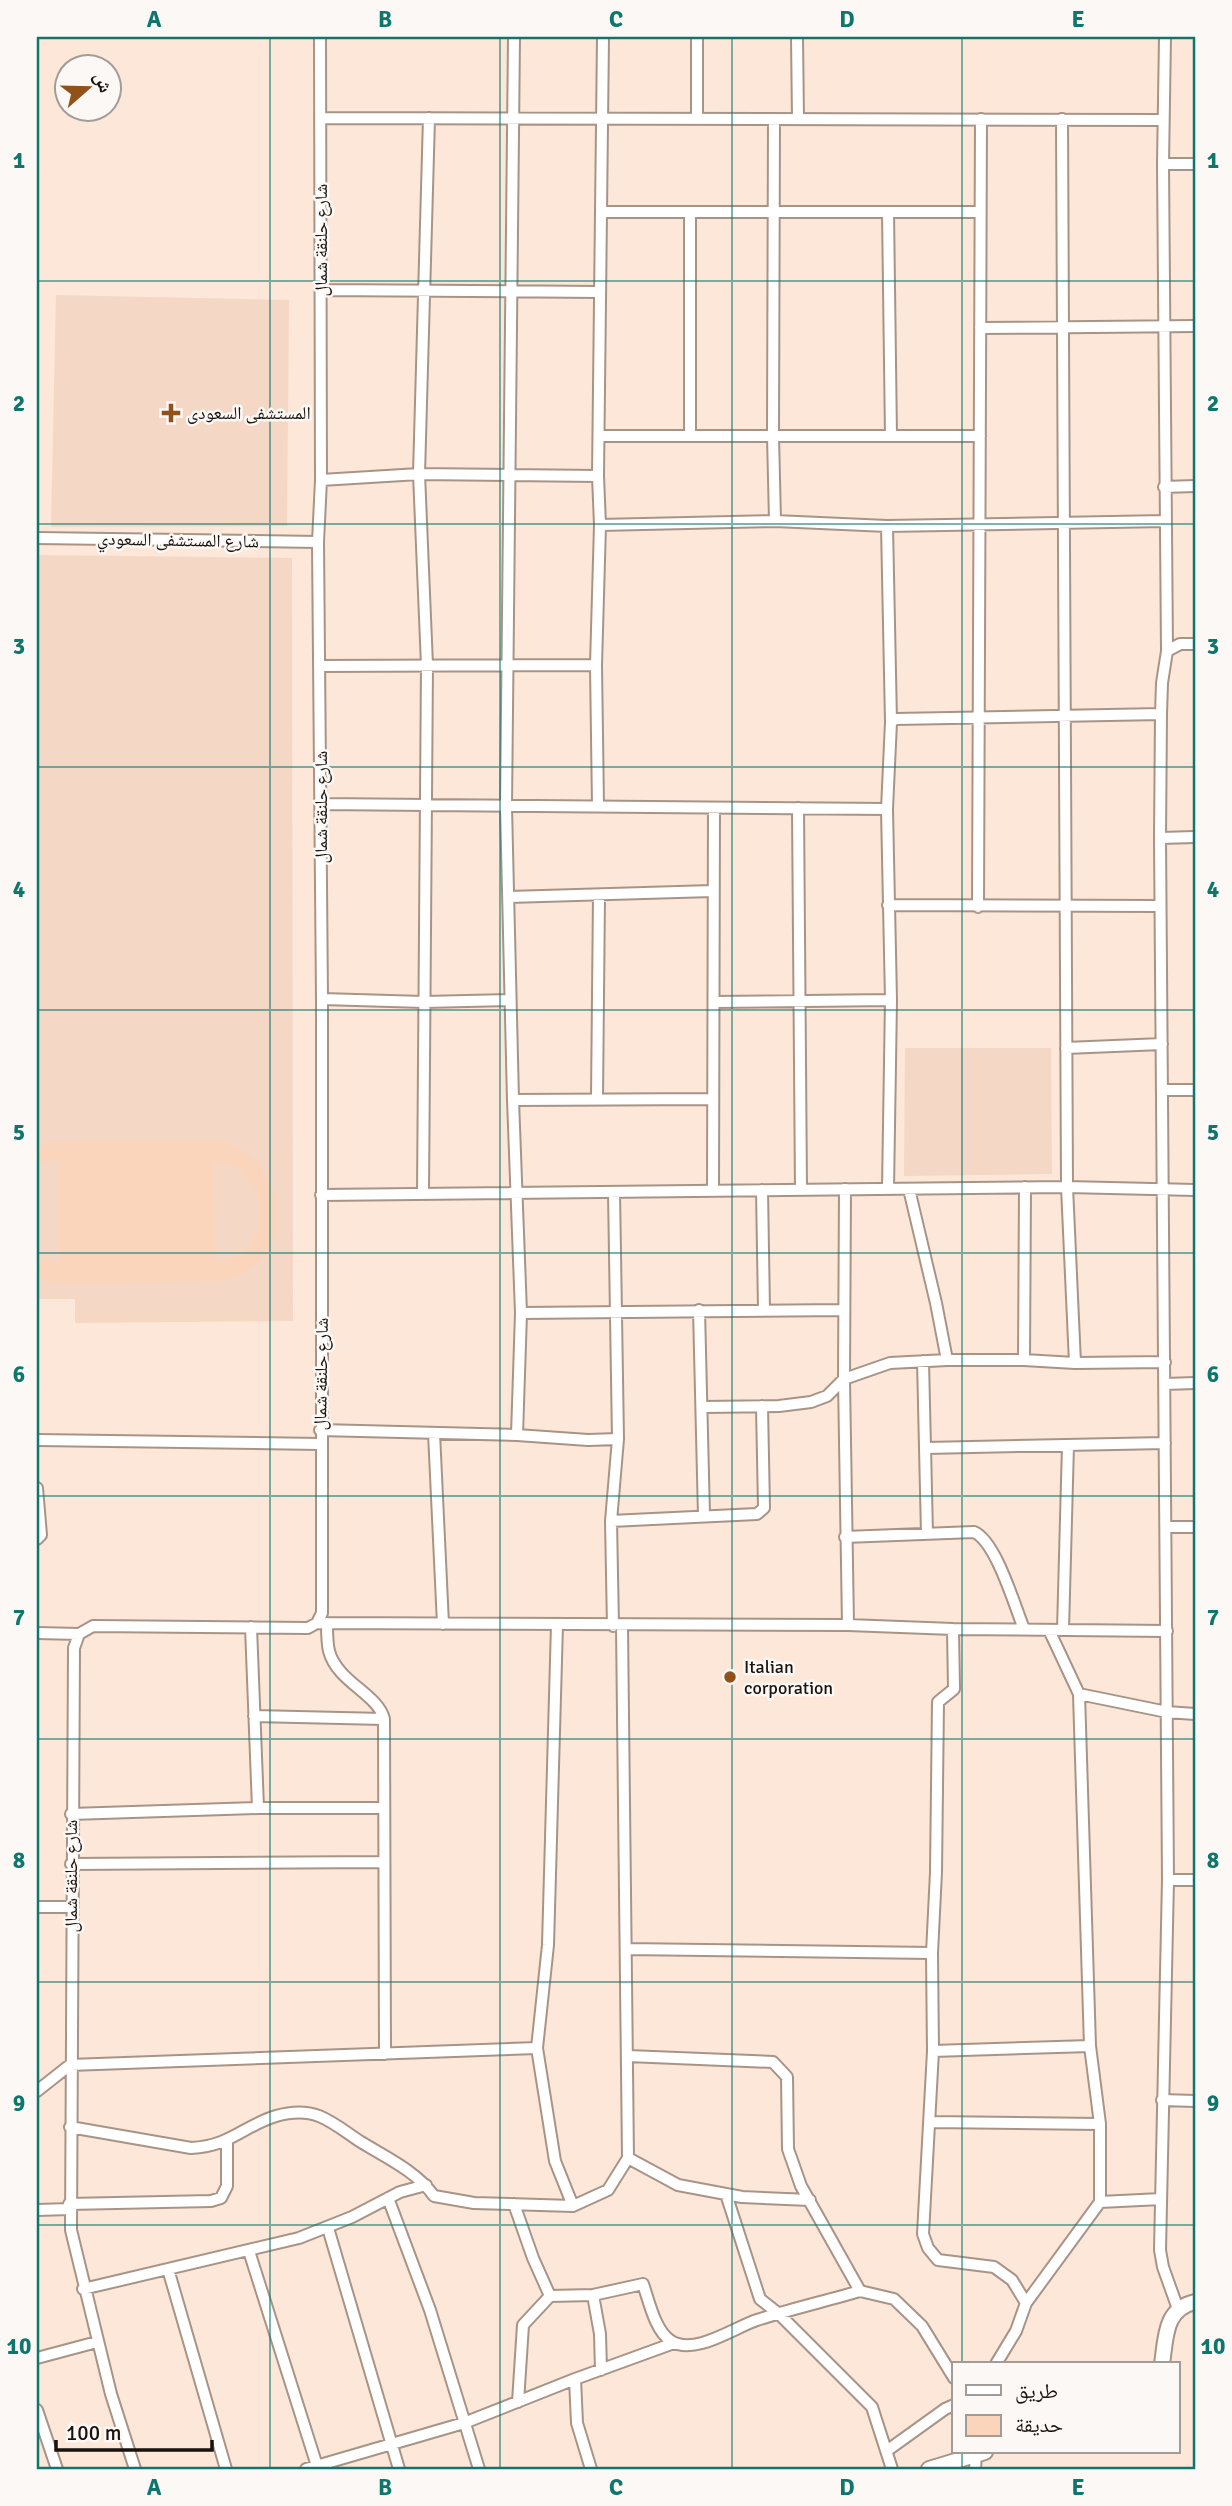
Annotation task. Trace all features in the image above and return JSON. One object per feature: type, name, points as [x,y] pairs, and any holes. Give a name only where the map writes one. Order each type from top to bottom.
[{"type":"main road","points":[[1162,2362],[1169,2320],[1178,2309],[1195,2302]]},
{"type":"main road","points":[[929,2469],[979,2459]]},
{"type":"street","name":"شارع حلنقة شمال","points":[[320,37],[321,480],[318,542],[322,999],[322,1623],[328,1650],[335,1664],[344,1677],[381,1710],[384,1719]]},
{"type":"street","points":[[514,37],[506,807],[521,1313],[517,1435]]},
{"type":"street","points":[[598,806],[596,665],[600,525],[598,476],[603,37]]},
{"type":"street","points":[[697,37],[697,118]]},
{"type":"street","points":[[797,37],[798,119]]},
{"type":"street","points":[[1165,37],[1163,327],[1167,651],[1161,714],[1160,906],[1168,1880],[1160,2250],[1178,2309]]},
{"type":"street","points":[[320,118],[1163,120]]},
{"type":"street","points":[[423,1194],[426,665],[419,474],[429,118]]},
{"type":"street","points":[[774,119],[775,521]]},
{"type":"street","points":[[978,906],[981,119]]},
{"type":"street","points":[[1062,119],[1067,1187],[1075,1363]]},
{"type":"street","points":[[1163,164],[1195,164]]},
{"type":"street","points":[[601,212],[980,212]]},
{"type":"street","points":[[888,212],[891,436]]},
{"type":"street","points":[[690,213],[690,436]]},
{"type":"street","points":[[321,290],[600,292]]},
{"type":"street","points":[[980,328],[1195,326]]},
{"type":"street","points":[[599,436],[980,436]]},
{"type":"street","points":[[321,480],[419,474],[598,476]]},
{"type":"street","points":[[1164,487],[1195,486]]},
{"type":"street","points":[[600,525],[775,521],[887,526],[1165,522]]},
{"type":"street","points":[[887,526],[891,722],[887,809],[891,1000],[888,1189]]},
{"type":"street","name":"شارع المستشفى السعودي","points":[[37,538],[318,542]]},
{"type":"street","points":[[1167,651],[1180,644],[1195,644]]},
{"type":"street","points":[[320,666],[596,665]]},
{"type":"street","points":[[891,722],[903,717],[979,719],[1161,714]]},
{"type":"street","points":[[320,804],[887,809]]},
{"type":"street","points":[[713,1191],[714,808]]},
{"type":"street","points":[[798,808],[802,1190]]},
{"type":"street","points":[[1160,838],[1195,838]]},
{"type":"street","points":[[509,897],[712,891]]},
{"type":"street","points":[[597,1098],[599,896]]},
{"type":"street","points":[[888,905],[1160,906]]},
{"type":"street","points":[[322,999],[424,1002],[510,1000]]},
{"type":"street","points":[[714,1002],[891,1000]]},
{"type":"street","points":[[1066,1048],[1162,1044]]},
{"type":"street","points":[[1162,1090],[1195,1090]]},
{"type":"street","points":[[513,1100],[713,1099]]},
{"type":"street","points":[[321,1195],[1025,1187],[1195,1190]]},
{"type":"street","points":[[1024,1360],[1025,1187]]},
{"type":"street","points":[[845,1189],[845,1537],[848,1625]]},
{"type":"street","points":[[909,1189],[947,1360]]},
{"type":"street","points":[[762,1190],[764,1310]]},
{"type":"street","points":[[70,2127],[191,2148],[209,2147],[227,2141],[275,2117],[296,2112],[318,2115],[398,2164],[426,2185],[434,2196],[474,2203],[573,2206],[608,2190],[628,2158],[626,1949],[617,1626],[611,1521],[618,1439],[614,1192]]},
{"type":"street","points":[[699,1310],[704,1516]]},
{"type":"street","points":[[521,1313],[844,1310]]},
{"type":"street","points":[[703,1407],[811,1402],[827,1396],[844,1379],[890,1363],[947,1360],[1165,1362]]},
{"type":"street","points":[[923,1361],[927,1534]]},
{"type":"street","points":[[1165,1384],[1195,1383]]},
{"type":"street","points":[[611,1521],[757,1514],[764,1508],[762,1406]]},
{"type":"street","points":[[320,1430],[618,1439]]},
{"type":"street","points":[[434,1433],[443,1624]]},
{"type":"street","points":[[37,1440],[320,1444]]},
{"type":"street","points":[[926,1448],[1166,1443]]},
{"type":"street","points":[[1063,1630],[1068,1445]]},
{"type":"street","points":[[37,1488],[41,1535],[37,1539]]},
{"type":"street","points":[[1166,1527],[1195,1527]]},
{"type":"street","points":[[845,1537],[974,1532],[981,1535],[992,1550],[1024,1629]]},
{"type":"street","points":[[37,1633],[79,1634],[100,1625],[308,1628],[322,1623],[848,1625],[1167,1631]]},
{"type":"street","points":[[557,1625],[548,1945],[537,2048],[555,2161],[573,2206]]},
{"type":"street","points":[[251,1627],[258,1808]]},
{"type":"street","points":[[953,1629],[954,1689],[938,1702],[931,2122],[923,2234],[928,2248],[938,2260],[994,2267],[1012,2280],[1026,2303]]},
{"type":"street","points":[[998,2362],[1016,2331],[1026,2303],[1100,2202],[1100,2124],[1090,2046],[1079,1694],[1049,1630]]},
{"type":"street","name":"شارع حلنقة شمال","points":[[79,1634],[74,1648],[71,1814],[69,2206],[83,2289],[135,2469]]},
{"type":"street","points":[[1079,1694],[1167,1712],[1195,1714]]},
{"type":"street","points":[[254,1716],[384,1719],[385,2054]]},
{"type":"street","points":[[71,1814],[258,1808],[384,1808]]},
{"type":"street","points":[[71,1864],[384,1862]]},
{"type":"street","points":[[1168,1880],[1195,1880]]},
{"type":"street","points":[[37,1907],[72,1907]]},
{"type":"street","points":[[626,1949],[932,1953]]},
{"type":"street","points":[[933,2051],[1090,2046]]},
{"type":"street","points":[[37,2091],[70,2065],[537,2048]]},
{"type":"street","points":[[628,2056],[774,2062],[787,2077],[788,2149],[794,2170],[860,2291]]},
{"type":"street","points":[[1162,2100],[1195,2101]]},
{"type":"street","points":[[931,2122],[1100,2124]]},
{"type":"street","points":[[37,2210],[69,2206],[211,2201],[221,2198],[227,2186],[227,2141]]},
{"type":"street","points":[[628,2158],[678,2185],[726,2194],[810,2200]]},
{"type":"street","points":[[83,2289],[249,2251],[328,2228],[400,2192],[426,2185]]},
{"type":"street","points":[[726,2194],[760,2299],[779,2314],[872,2407],[892,2469]]},
{"type":"street","points":[[388,2198],[430,2310],[479,2469]]},
{"type":"street","points":[[1100,2202],[1161,2199]]},
{"type":"street","points":[[514,2204],[550,2296]]},
{"type":"street","points":[[328,2228],[399,2469]]},
{"type":"street","points":[[249,2251],[314,2468],[464,2423],[674,2343]]},
{"type":"street","points":[[168,2269],[226,2469]]},
{"type":"street","points":[[518,2402],[523,2325],[550,2296],[593,2295],[643,2284],[658,2325],[668,2339],[685,2345],[725,2336],[754,2321],[860,2291],[894,2299],[922,2326],[952,2375]]},
{"type":"street","points":[[593,2295],[600,2334],[601,2370]]},
{"type":"street","points":[[37,2358],[97,2342]]},
{"type":"street","points":[[575,2379],[577,2423],[591,2469]]},
{"type":"street","points":[[888,2450],[952,2406]]},
{"type":"street","points":[[37,2410],[57,2469]]},
{"type":"shaded area","name":"المستشفى السعودى","points":[[56,295],[289,300],[287,526],[51,527]]},
{"type":"shaded area","points":[[37,555],[292,558],[293,1321],[75,1323],[75,1299],[37,1299]]},
{"type":"shaded area","points":[[905,1048],[1051,1048],[1052,1174],[904,1176]]},
{"type":"green space","points":[[219,1140],[241,1149],[263,1171],[276,1202],[277,1218],[268,1249],[243,1273],[223,1281],[66,1284],[43,1281],[37,1277],[37,1256],[60,1262],[59,1160],[37,1165],[37,1146],[67,1141]],"holes":[[[214,1161],[229,1164],[241,1171],[250,1182],[256,1195],[259,1224],[254,1238],[242,1253],[215,1262]]]},
{"type":"place","name":"المستشفى السعودى","points":[[171,413]]},
{"type":"place","name":"Italian corporation","points":[[730,1677]]}]
